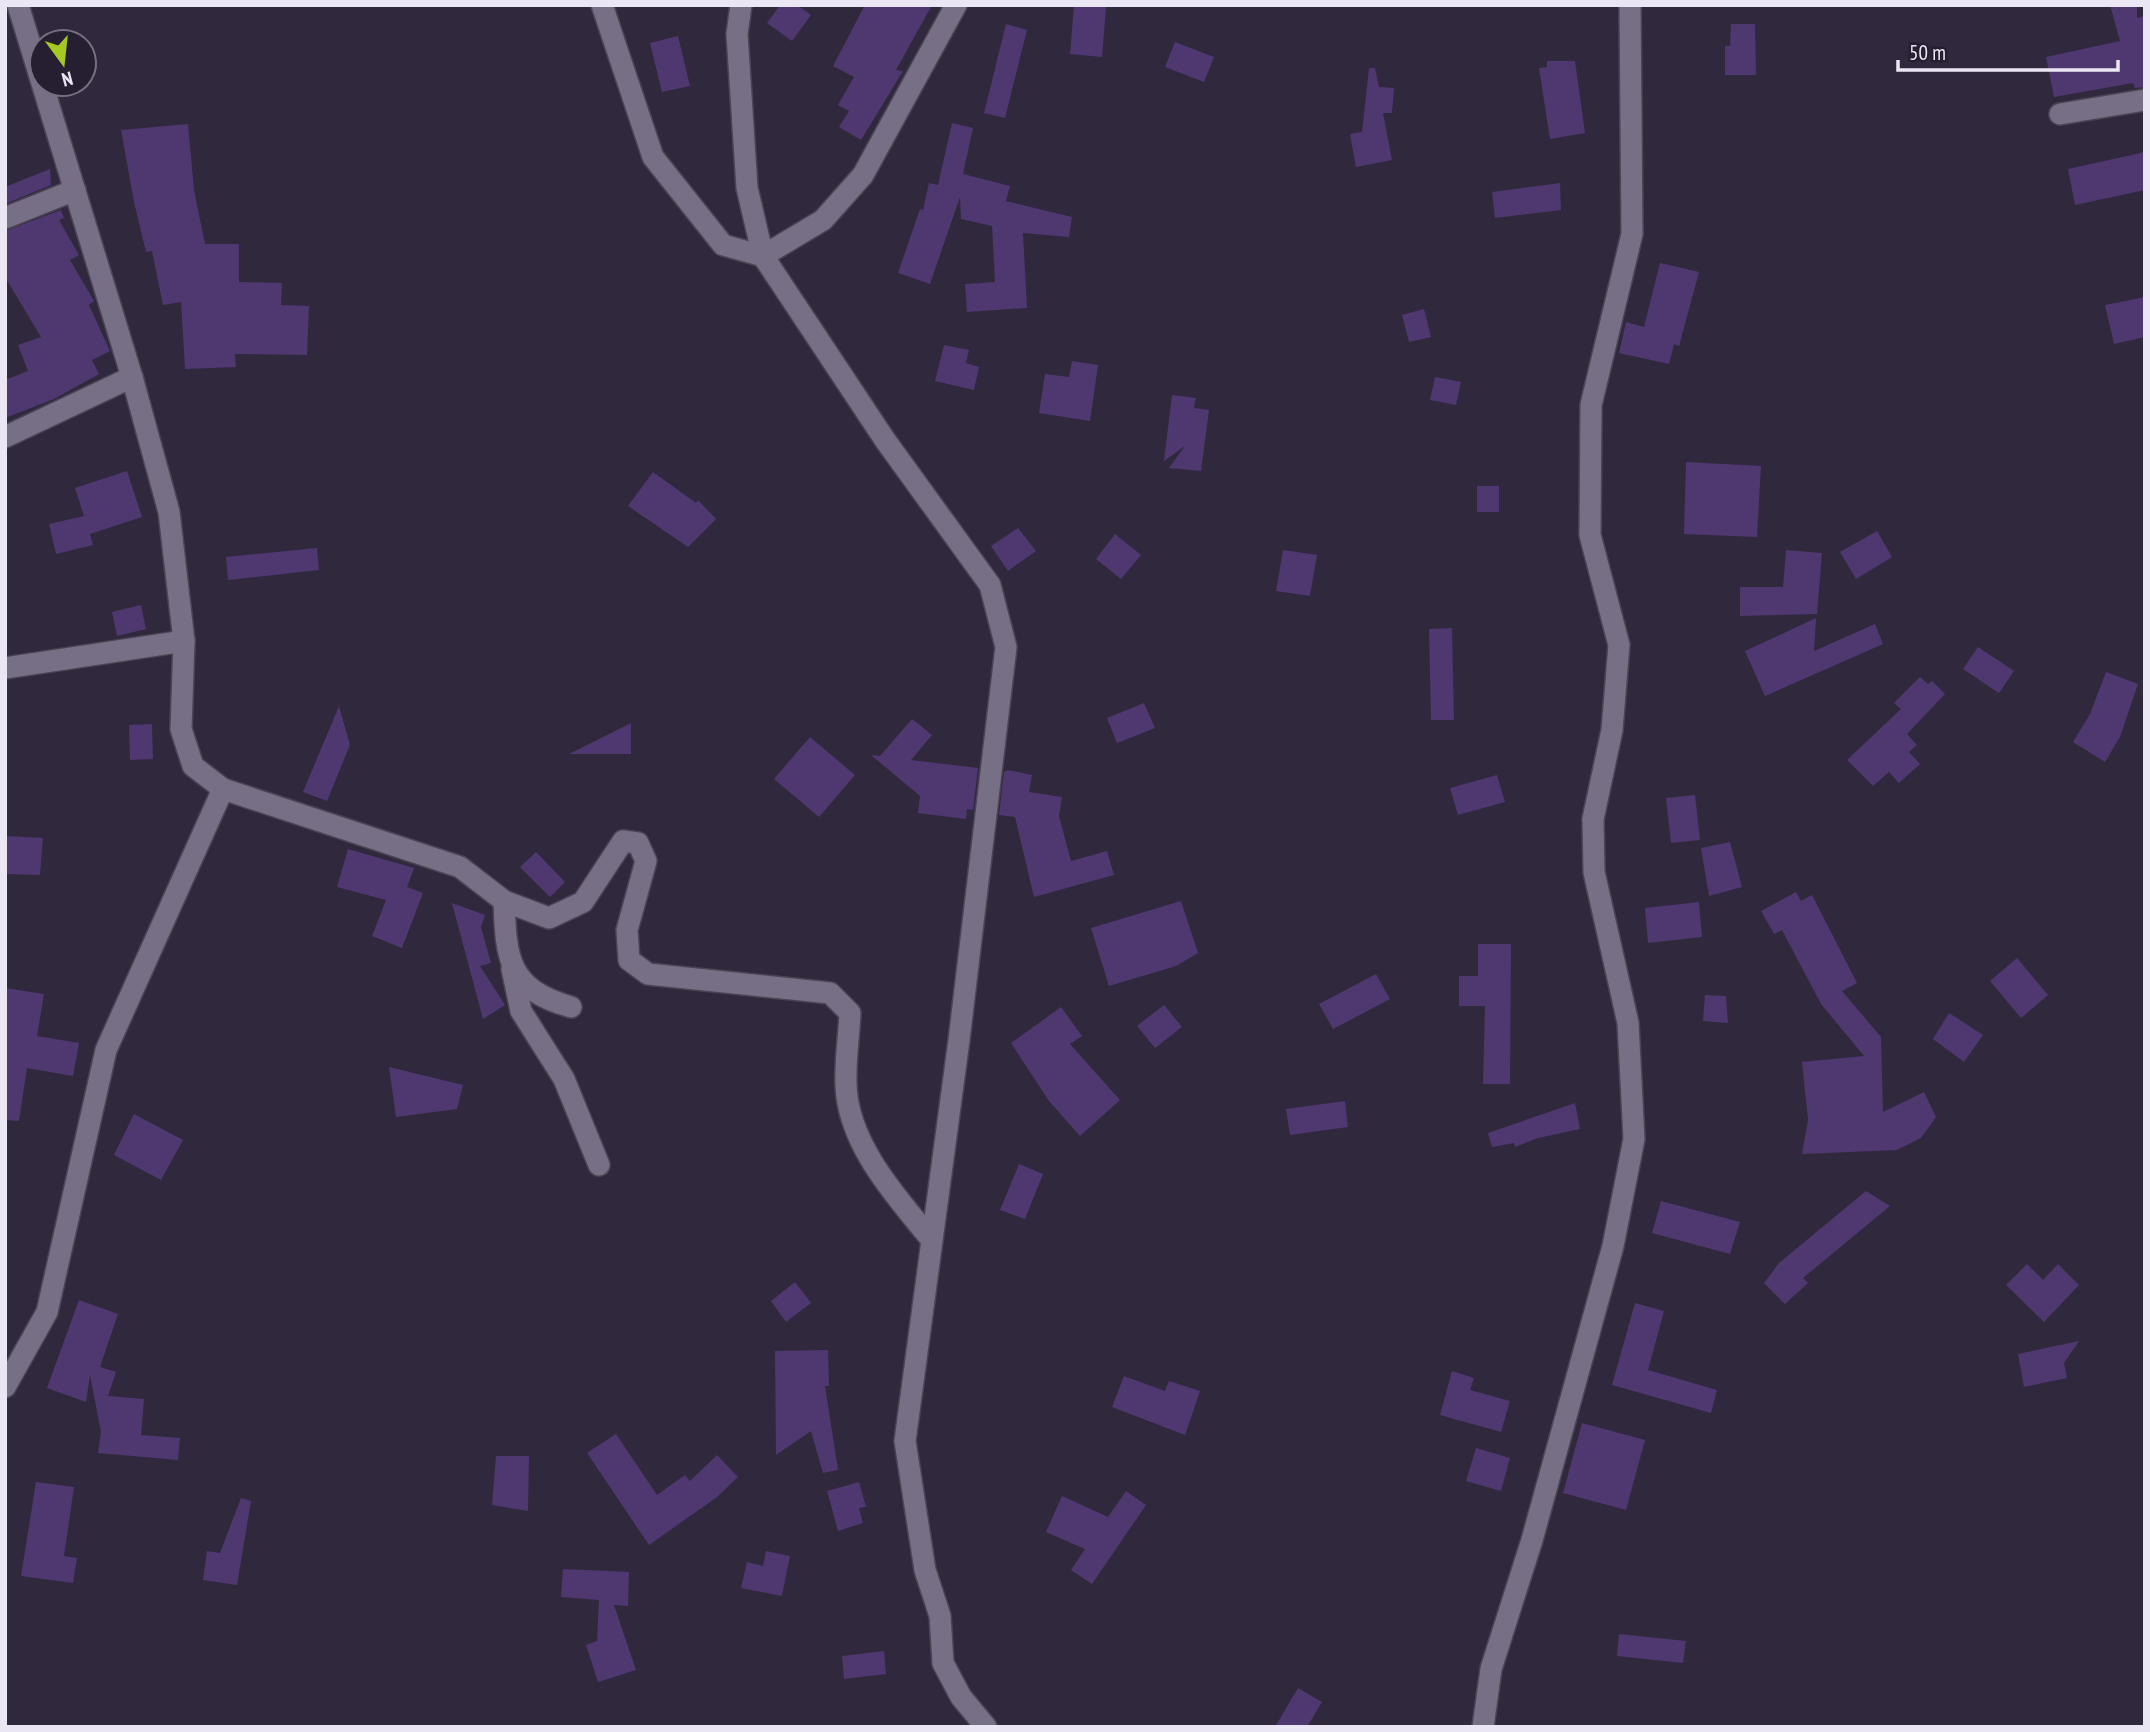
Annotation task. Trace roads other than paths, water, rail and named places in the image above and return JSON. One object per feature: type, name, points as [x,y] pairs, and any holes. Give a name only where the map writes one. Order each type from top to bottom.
[{"type":"street","points":[[18,5],[132,377],[169,512],[184,641],[181,729],[193,766],[223,789],[460,867],[504,901],[549,918],[583,902],[623,841],[638,843],[646,861],[627,930],[629,960],[648,974],[830,993],[850,1013],[845,1086],[855,1129],[892,1193],[931,1239]]},
{"type":"street","points":[[602,5],[653,157],[723,245],[763,256],[823,220],[863,175],[956,5]]},
{"type":"street","points":[[741,5],[737,34],[747,188],[763,256],[885,440],[990,584],[1006,647],[959,1040],[905,1441],[925,1570],[940,1616],[943,1664],[961,1698],[986,1727]]},
{"type":"street","points":[[1483,1727],[1491,1669],[1532,1540],[1613,1246],[1634,1139],[1628,1023],[1594,872],[1593,819],[1612,730],[1619,645],[1590,535],[1591,405],[1632,234],[1630,5]]},
{"type":"street","points":[[2060,114],[2145,100]]},
{"type":"street","points":[[5,218],[75,190]]},
{"type":"street","points":[[5,437],[132,377]]},
{"type":"street","points":[[5,668],[184,641]]},
{"type":"street","points":[[5,1387],[47,1312],[106,1051],[223,789]]},
{"type":"street","points":[[504,901],[506,944],[521,1011],[564,1079],[599,1164]]},
{"type":"street","points":[[512,970],[543,999],[570,1007]]}]
